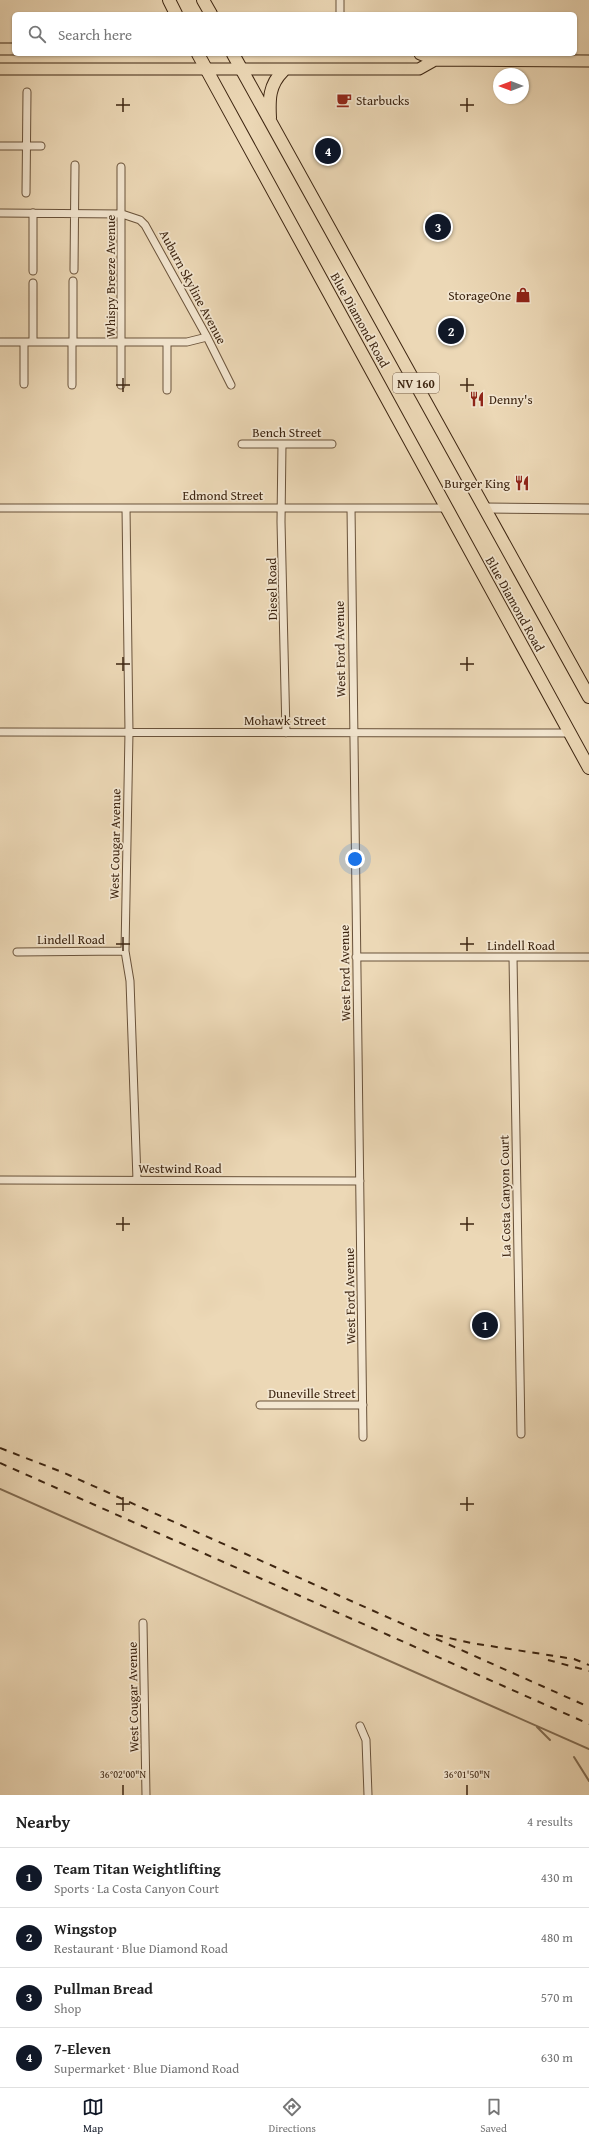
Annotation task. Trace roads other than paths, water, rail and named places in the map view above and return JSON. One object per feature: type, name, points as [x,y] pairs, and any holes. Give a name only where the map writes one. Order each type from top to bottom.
[{"type":"highway","points":[[203,0],[210,12]]},
{"type":"highway","name":"Blue Diamond Road","points":[[199,56],[589,768]]},
{"type":"highway","name":"Blue Diamond Road","points":[[234,56],[589,697]]},
{"type":"highway","points":[[271,121],[269,103],[271,89],[276,78],[283,71]]},
{"type":"main road","points":[[0,49],[12,49]]},
{"type":"main road","points":[[425,56],[436,60],[589,61]]},
{"type":"main road","points":[[0,69],[76,68],[283,71],[419,70],[436,60]]},
{"type":"street","points":[[340,0],[340,12]]},
{"type":"street","points":[[26,193],[27,92]]},
{"type":"street","points":[[0,146],[42,146]]},
{"type":"street","points":[[74,270],[75,165]]},
{"type":"street","name":"Whispy Breeze Avenue","points":[[121,167],[121,385]]},
{"type":"street","name":"Auburn Skyline Avenue","points":[[0,213],[122,214],[140,220],[145,225],[207,337],[231,385]]},
{"type":"street","points":[[33,213],[33,270]]},
{"type":"street","points":[[72,385],[73,281]]},
{"type":"street","points":[[33,283],[33,342]]},
{"type":"street","points":[[0,342],[186,342],[207,337]]},
{"type":"street","points":[[24,342],[24,384]]},
{"type":"street","points":[[167,342],[167,390]]},
{"type":"street","name":"Bench Street","points":[[242,444],[332,444]]},
{"type":"street","name":"Diesel Road","points":[[282,444],[286,733]]},
{"type":"street","name":"Edmond Street","points":[[0,508],[446,508]]},
{"type":"street","name":"West Cougar Avenue","points":[[126,508],[130,732],[125,951],[130,981],[137,1180]]},
{"type":"street","name":"West Ford Avenue","points":[[350,508],[363,1437]]},
{"type":"street","points":[[485,508],[589,509]]},
{"type":"street","name":"Mohawk Street","points":[[0,732],[570,733]]},
{"type":"street","name":"Lindell Road","points":[[17,952],[125,951]]},
{"type":"street","name":"Lindell Road","points":[[356,957],[589,957]]},
{"type":"street","name":"La Costa Canyon Court","points":[[513,957],[522,1434]]},
{"type":"street","name":"Westwind Road","points":[[0,1180],[360,1181]]},
{"type":"street","name":"Duneville Street","points":[[260,1405],[363,1405]]},
{"type":"street","name":"West Cougar Avenue","points":[[143,1623],[146,1795]]},
{"type":"street","points":[[360,1726],[366,1740],[368,1795]]},
{"type":"waterway","points":[[0,1489],[589,1749]]},
{"type":"waterway","points":[[537,1727],[550,1740]]},
{"type":"waterway","points":[[574,1757],[589,1781]]},
{"type":"railway","points":[[0,1448],[62,1472],[589,1707]]},
{"type":"railway","points":[[0,1463],[589,1724]]},
{"type":"railway","points":[[436,1635],[471,1643],[574,1659],[589,1665]]},
{"type":"railway","points":[[548,1660],[589,1671]]},
{"type":"place","name":"Starbucks","points":[[344,100]]},
{"type":"place","name":"7-Eleven","points":[[328,151]]},
{"type":"place","name":"Pullman Bread","points":[[438,227]]},
{"type":"place","name":"StorageOne","points":[[523,295]]},
{"type":"place","name":"Wingstop","points":[[451,331]]},
{"type":"place","name":"Denny's","points":[[477,399]]},
{"type":"place","name":"Burger King","points":[[522,483]]},
{"type":"place","name":"Team Titan Weightlifting","points":[[485,1325]]}]
